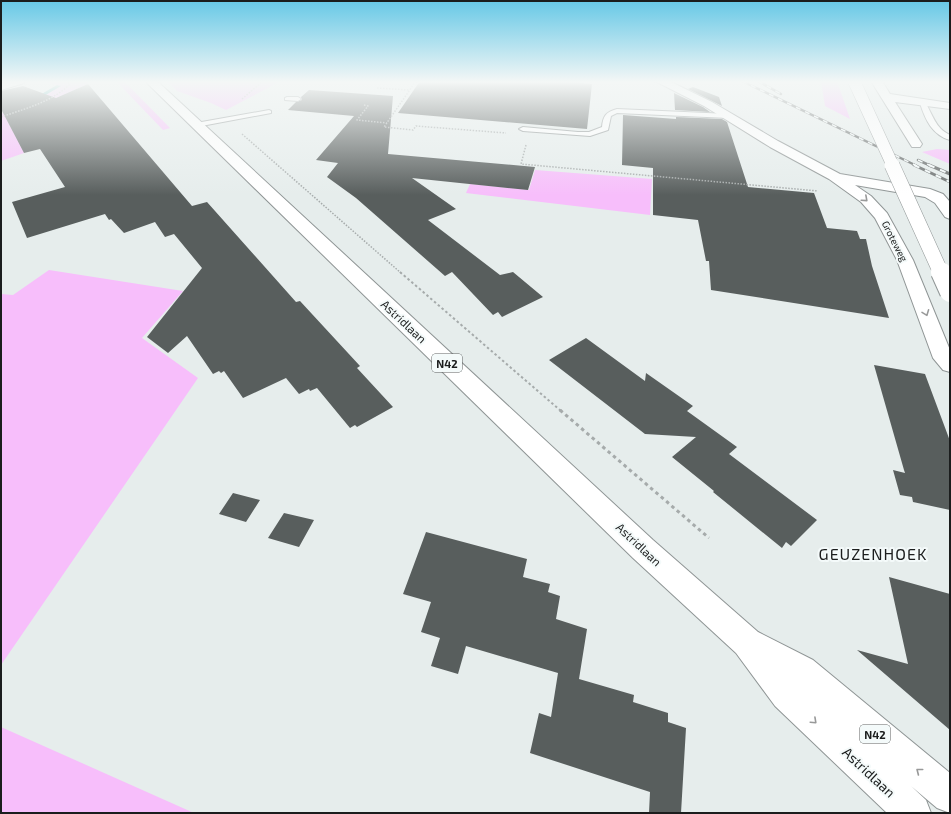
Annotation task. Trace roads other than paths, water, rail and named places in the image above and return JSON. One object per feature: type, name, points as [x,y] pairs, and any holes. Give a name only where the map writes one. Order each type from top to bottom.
[{"type":"main road","name":"Astridlaan","points":[[190,119],[643,549],[747,642],[786,695],[913,813]]},
{"type":"main road","points":[[734,119],[774,144],[834,176],[925,192],[938,197],[944,203],[950,214]]},
{"type":"main road","points":[[871,119],[950,292]]},
{"type":"main road","points":[[900,119],[916,144]]},
{"type":"main road","name":"Groteweg","points":[[834,176],[866,199],[882,216],[905,260],[943,358],[950,365]]},
{"type":"main road","name":"Astridlaan","points":[[747,642],[802,671],[914,767],[950,795]]},
{"type":"lane","points":[[196,125],[232,119]]},
{"type":"lane","points":[[523,129],[590,134],[605,128],[606,119]]},
{"type":"lane","points":[[929,119],[932,126],[941,134],[950,138]]},
{"type":"railway","points":[[820,119],[917,166]]},
{"type":"railway","points":[[918,160],[931,166]]},
{"type":"railway","points":[[914,165],[950,182]]},
{"type":"railway","points":[[929,165],[950,174]]},
{"type":"district","name":"GEUZENHOEK","points":[[873,553]]}]
